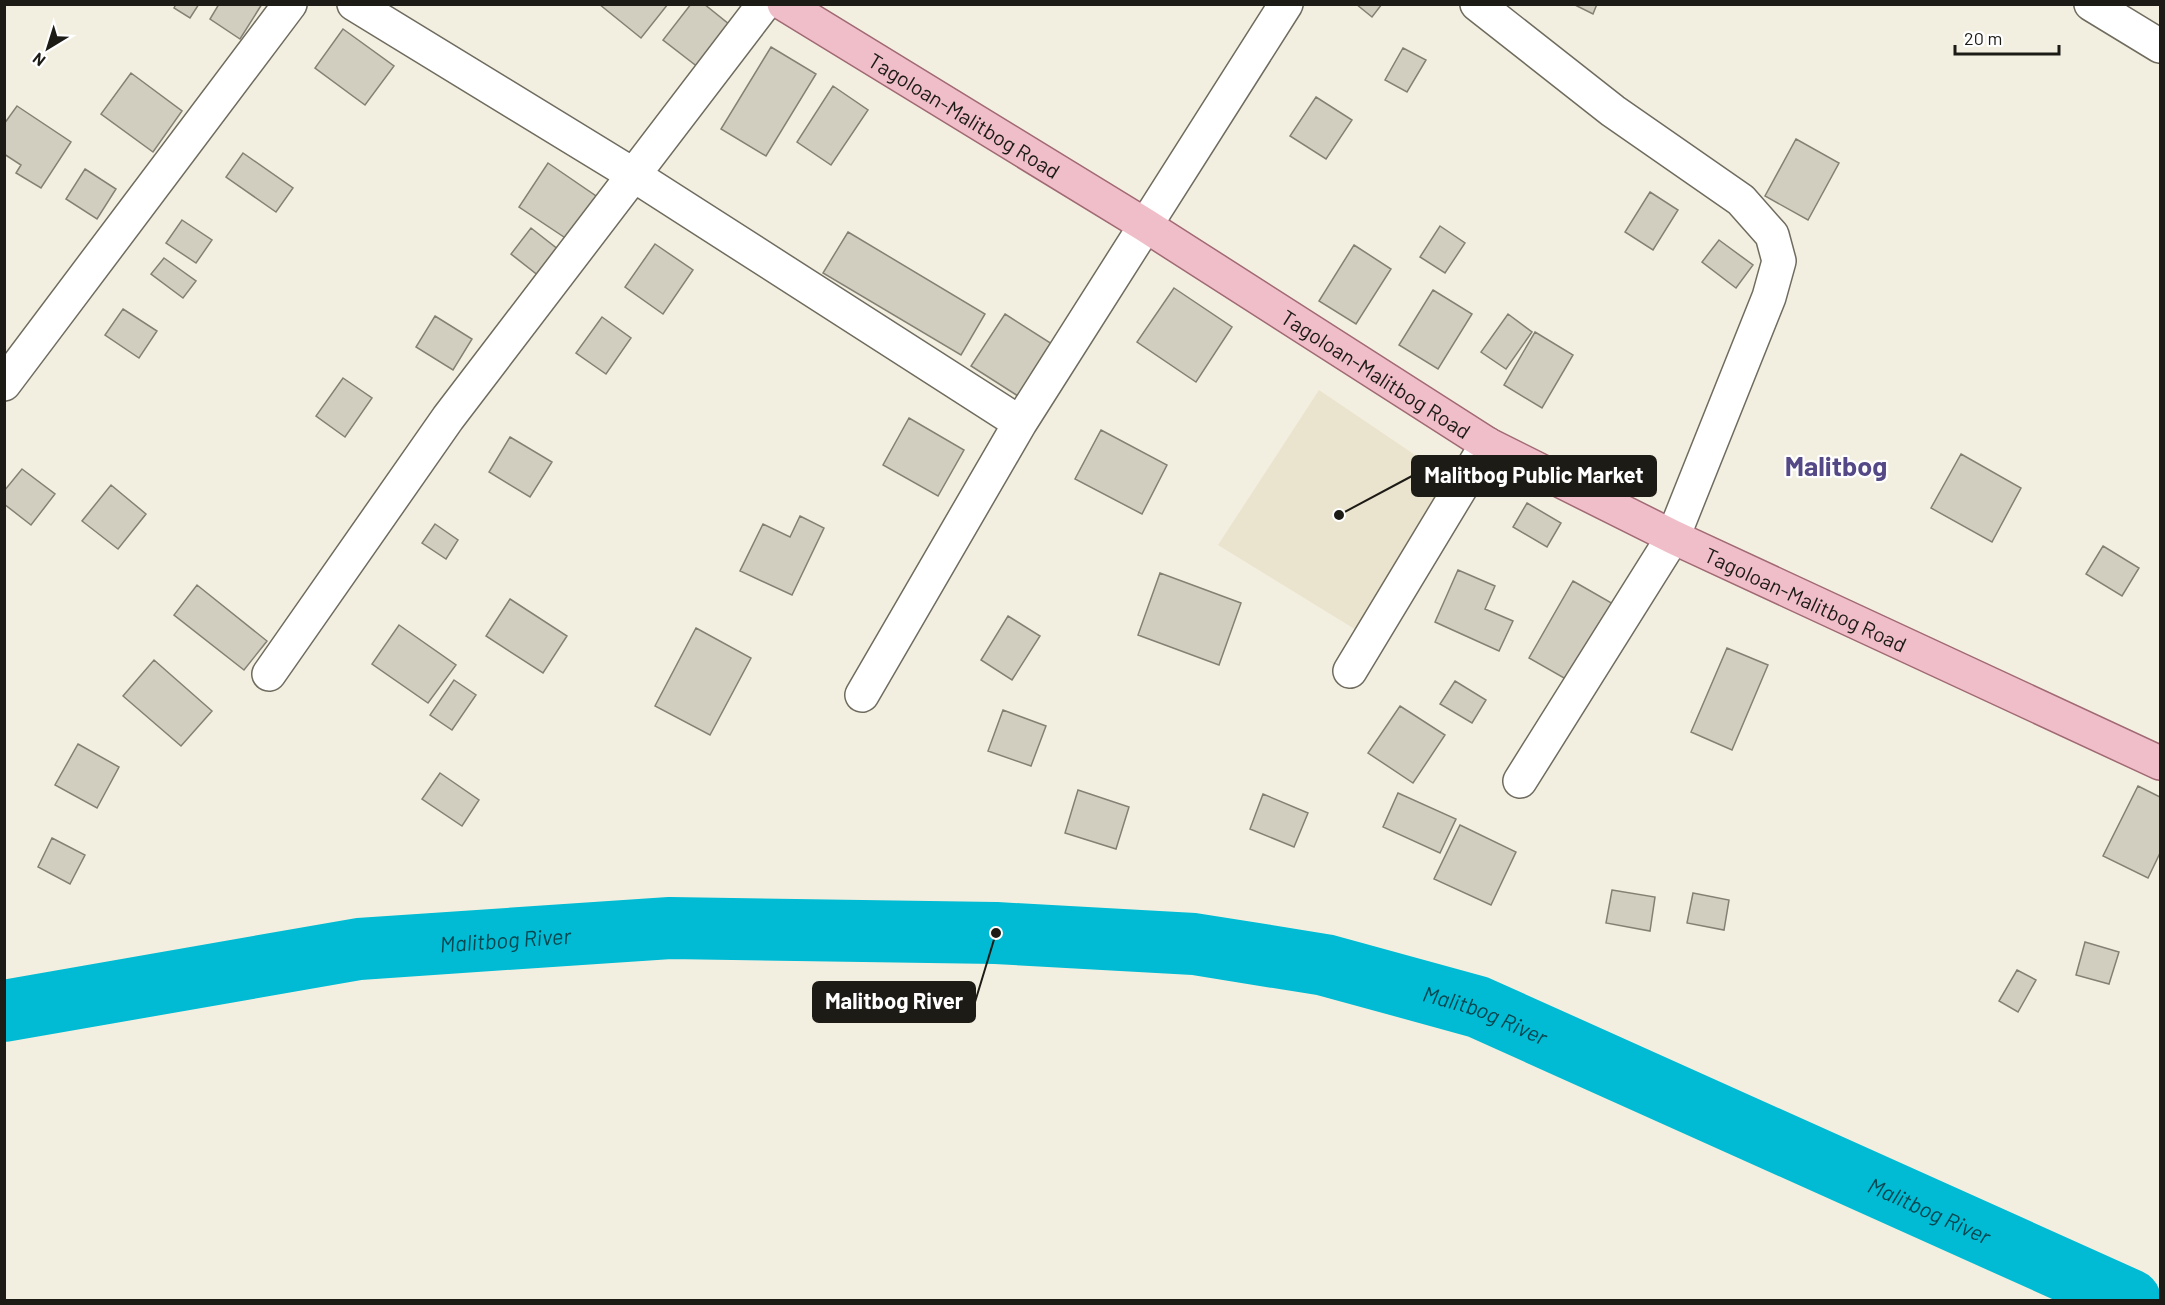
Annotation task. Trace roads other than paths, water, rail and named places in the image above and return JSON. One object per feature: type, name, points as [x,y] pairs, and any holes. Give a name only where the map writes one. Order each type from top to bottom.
[{"type":"main road","name":"Tagoloan-Malitbog Road","points":[[784,4],[1145,225],[1487,444],[1673,537],[2159,758]]},
{"type":"street","points":[[4,384],[290,4]]},
{"type":"street","points":[[354,4],[632,174],[1020,423]]},
{"type":"street","points":[[269,674],[448,418],[764,4]]},
{"type":"street","points":[[862,695],[1020,423],[1286,4]]},
{"type":"street","points":[[1477,4],[1613,111],[1741,200],[1772,236],[1779,261],[1769,297],[1673,537],[1520,781]]},
{"type":"street","points":[[2091,4],[2160,46]]},
{"type":"street","points":[[1350,671],[1487,444]]},
{"type":"waterway","name":"Malitbog River","points":[[4,1011],[359,949],[670,928],[996,933],[1194,944],[1325,965],[1478,1007],[2130,1300]]},
{"type":"place","name":"Malitbog Public Market","points":[[1339,515]]},
{"type":"place","name":"Malitbog River","points":[[996,933]]},
{"type":"district","name":"Malitbog","points":[[1836,465]]}]
